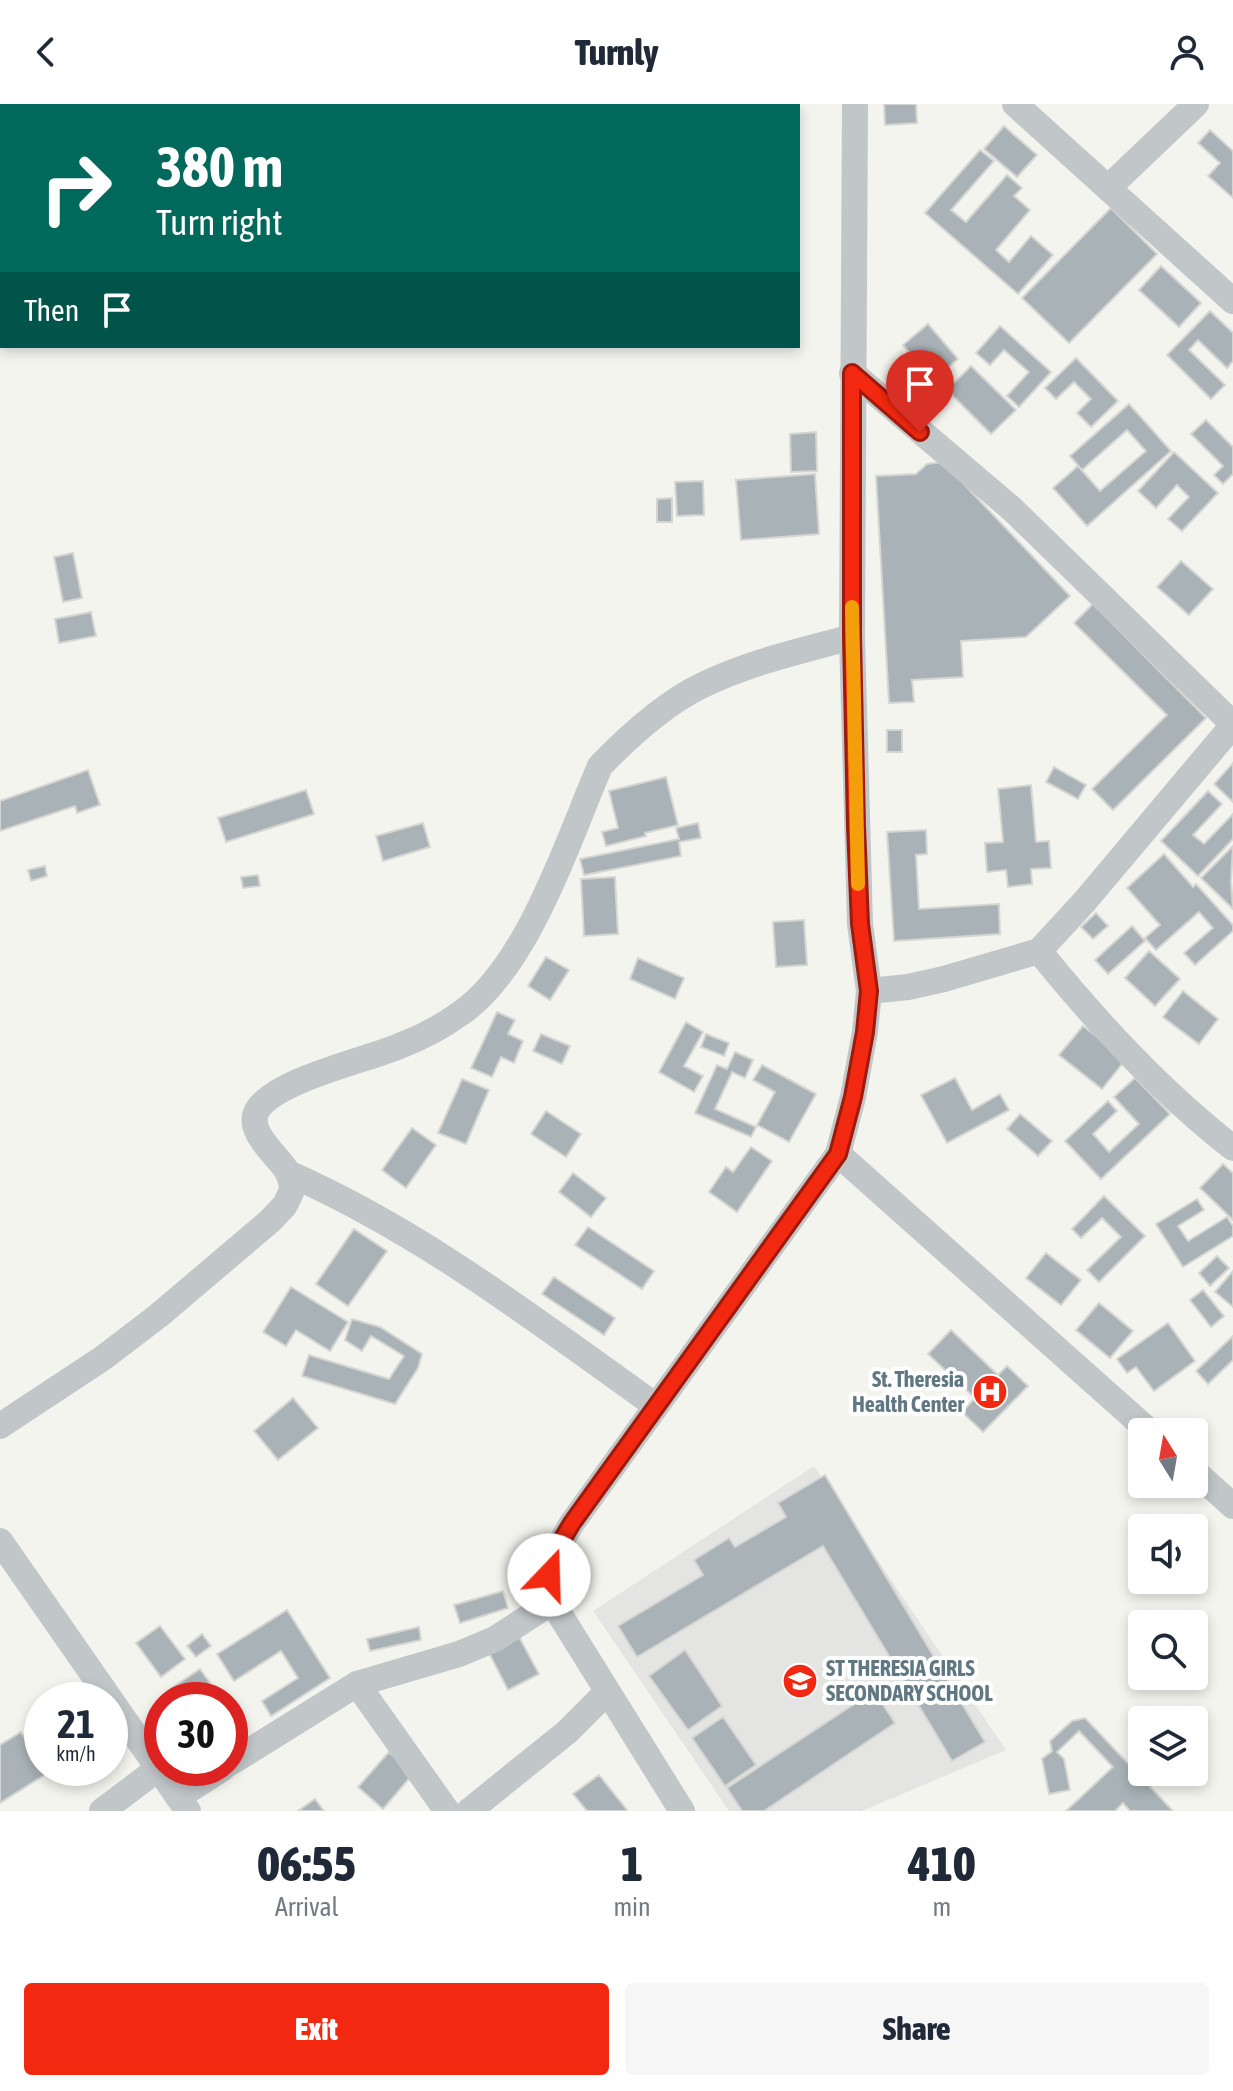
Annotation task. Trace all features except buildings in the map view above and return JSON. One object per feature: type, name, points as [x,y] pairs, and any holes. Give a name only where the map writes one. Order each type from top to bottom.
[{"type":"street","points":[[682,1811],[552,1602],[549,1575],[553,1555],[572,1523],[838,1154],[853,1097],[869,991],[860,924],[852,637],[855,104]]},
{"type":"street","points":[[1015,104],[1233,301]]},
{"type":"street","points":[[1108,188],[1196,104]]},
{"type":"street","points":[[852,373],[1012,509],[1233,725],[1039,951],[944,979],[869,991]]},
{"type":"street","points":[[0,1426],[103,1358],[158,1316],[285,1205],[293,1188],[288,1173],[254,1124],[257,1111],[269,1097],[293,1085],[401,1046],[434,1030],[463,1013],[493,986],[524,940],[600,766],[621,744],[700,686],[754,664],[852,637]]},
{"type":"street","points":[[1039,951],[1084,1007],[1143,1068],[1233,1148]]},
{"type":"street","points":[[838,1154],[1134,1418]]},
{"type":"street","points":[[288,1173],[329,1191],[422,1243],[656,1406]]},
{"type":"street","points":[[1208,1483],[1231,1503]]},
{"type":"street","points":[[0,1541],[144,1747]]},
{"type":"street","points":[[248,1752],[357,1684],[459,1654],[495,1639],[552,1602]]},
{"type":"street","points":[[357,1684],[447,1811]]},
{"type":"street","points":[[469,1811],[567,1732],[607,1692]]},
{"type":"street","points":[[102,1811],[144,1779]]},
{"type":"street","points":[[171,1786],[183,1804],[203,1786]]},
{"type":"shaded area","name":"ST THERESIA GIRLS SECONDARY SCHOOL","points":[[814,1466],[1006,1750],[862,1811],[729,1811],[593,1611]]},
{"type":"slow traffic","points":[[852,607],[858,884]]},
{"type":"place","name":"St. Theresia Health Center","points":[[990,1392]]},
{"type":"place","name":"ST THERESIA GIRLS SECONDARY SCHOOL","points":[[800,1681]]},
{"type":"route","points":[[549,1575],[553,1555],[572,1523],[838,1154],[853,1097],[869,991],[860,924],[856,826],[852,373],[920,432]]}]
